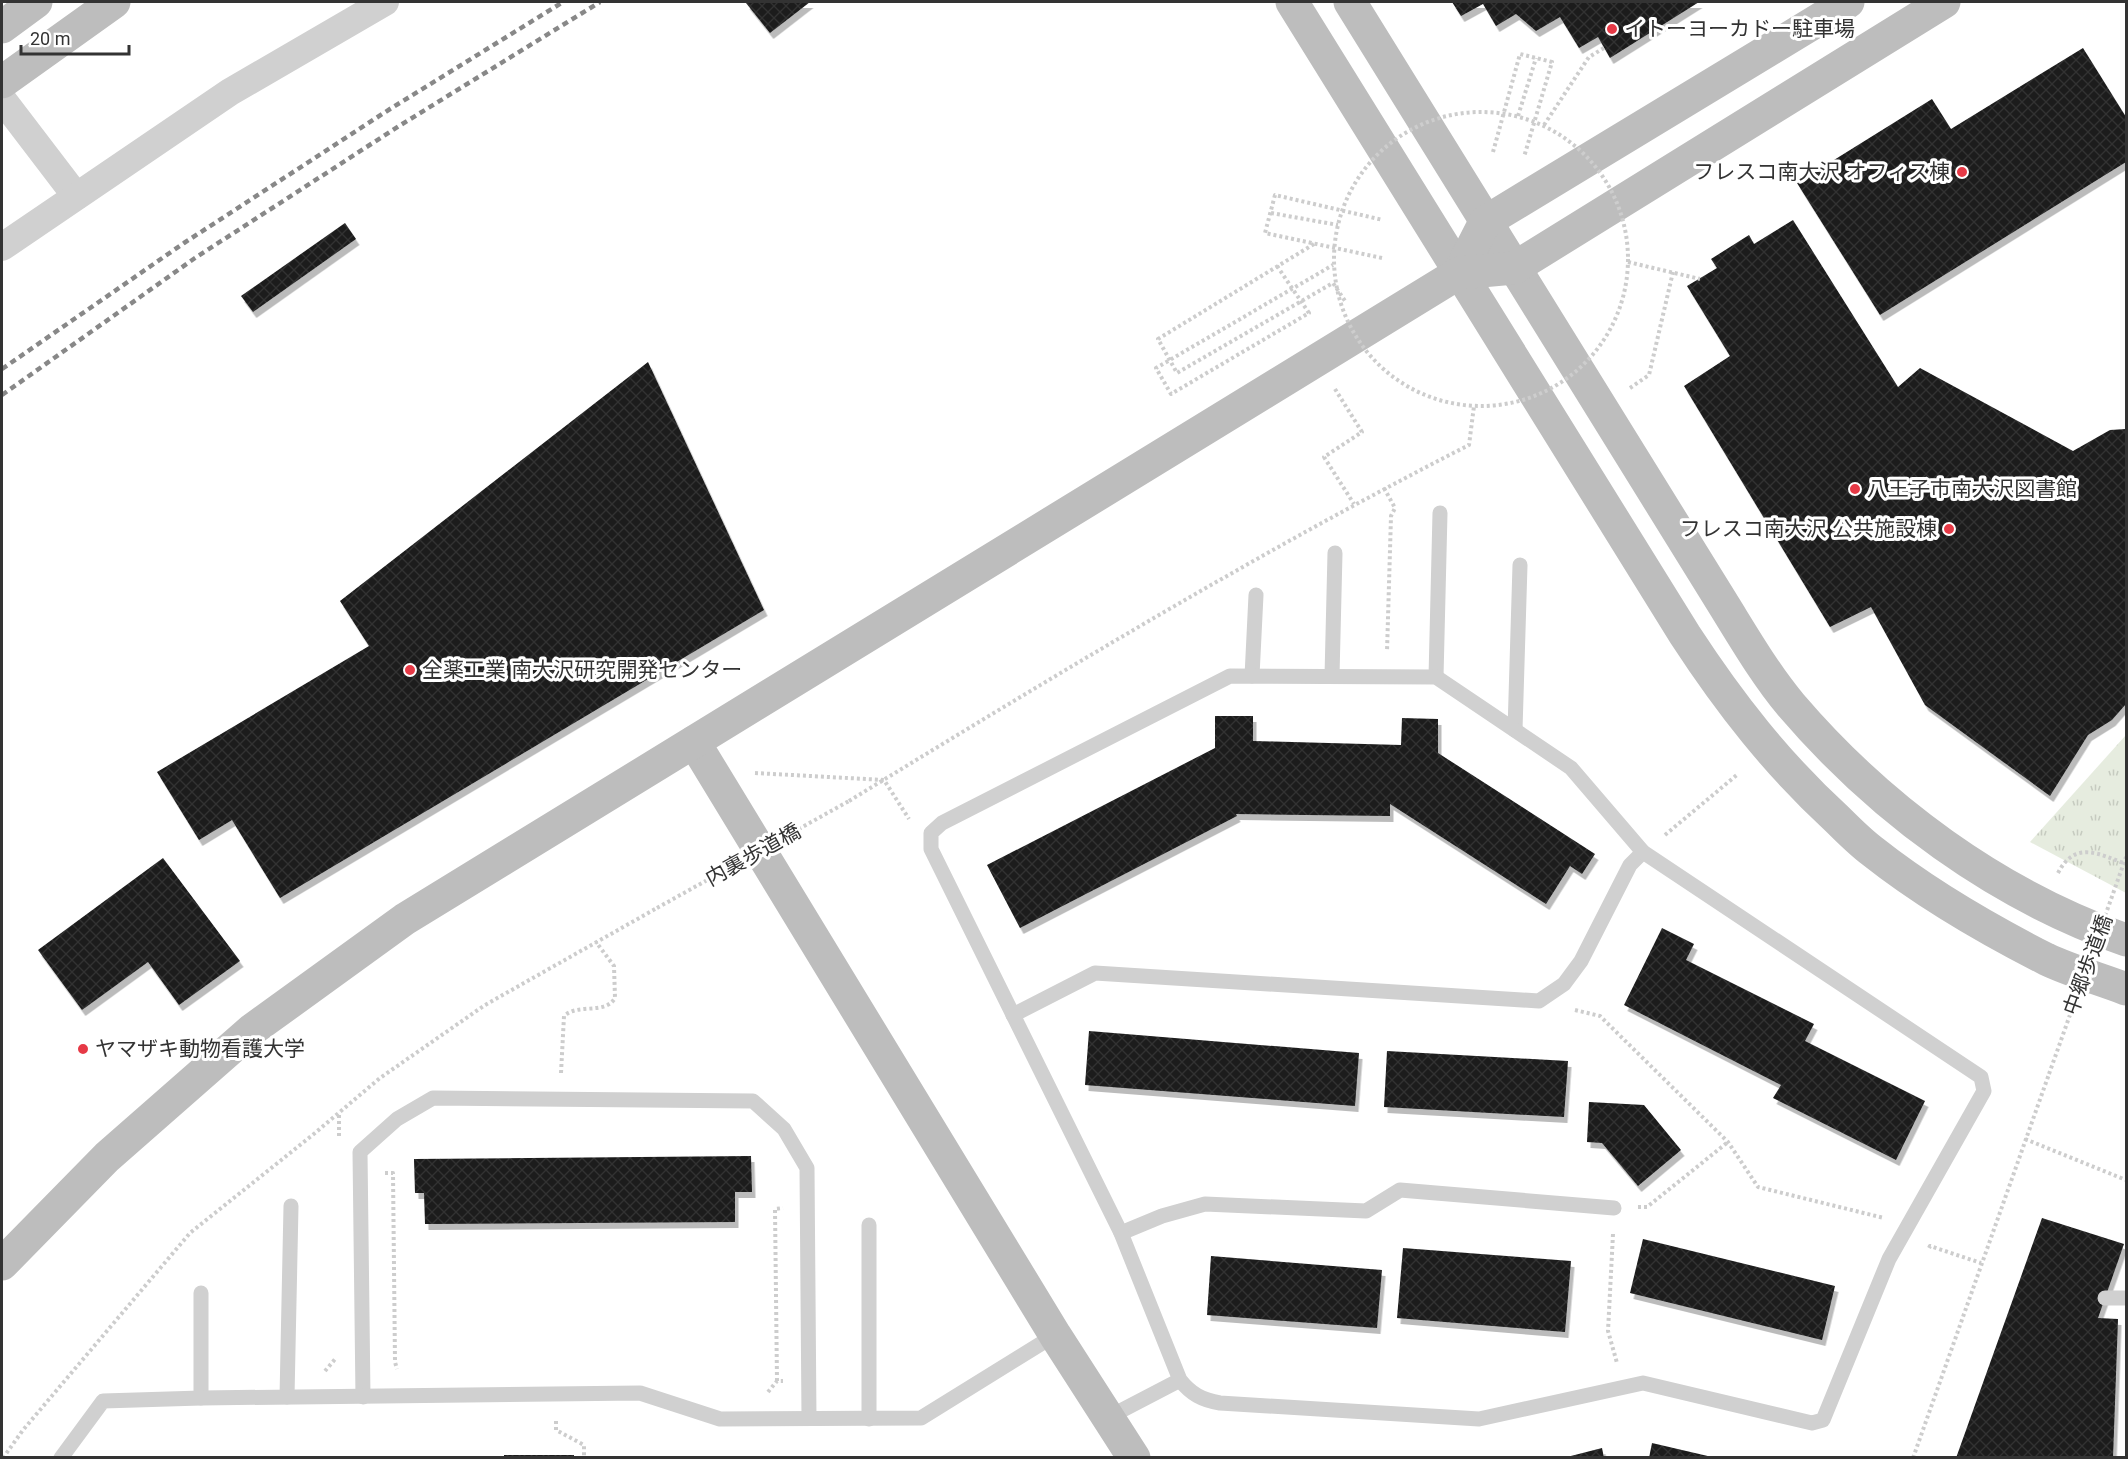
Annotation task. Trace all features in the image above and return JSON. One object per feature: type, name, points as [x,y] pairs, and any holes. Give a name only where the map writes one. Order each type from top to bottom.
[{"type":"street","points":[[2,27],[36,2]]},
{"type":"street","points":[[2,82],[114,2]]},
{"type":"street","points":[[2,247],[230,92],[385,2]]},
{"type":"street","points":[[1292,2],[1720,688],[1755,734],[1814,798],[1870,850],[1947,904],[2048,960],[2127,989]]},
{"type":"street","points":[[1350,2],[1768,675],[1818,735],[1847,765],[1877,792],[1966,861],[2015,890],[2065,915],[2127,940]]},
{"type":"street","points":[[1459,273],[1485,222],[1848,2]]},
{"type":"street","points":[[2,1264],[107,1157],[254,1029],[405,919],[1459,273],[1514,268],[1944,2]]},
{"type":"street","points":[[2,99],[76,196]]},
{"type":"street","points":[[694,742],[1055,1335],[1134,1458]]},
{"type":"lane","points":[[1436,677],[1440,513]]},
{"type":"lane","points":[[1332,676],[1335,553]]},
{"type":"lane","points":[[1515,730],[1520,566]]},
{"type":"lane","points":[[1252,676],[1256,596]]},
{"type":"lane","points":[[1230,676],[1332,676],[1436,677],[1571,768],[1643,852],[1981,1077],[1984,1090],[1889,1258],[1823,1420],[1812,1423],[1643,1383],[1479,1419],[1220,1403],[1204,1400],[1188,1390],[1180,1380],[1121,1233],[931,849],[931,833],[942,823],[1230,676]]},
{"type":"lane","points":[[1013,1015],[1095,973],[1539,1000],[1564,984],[1581,962],[1630,866],[1643,852]]},
{"type":"lane","points":[[363,1397],[360,1152],[397,1119],[433,1098],[753,1101],[784,1129],[807,1168],[809,1418]]},
{"type":"lane","points":[[1121,1233],[1162,1216],[1205,1204],[1366,1211],[1400,1190],[1614,1208]]},
{"type":"lane","points":[[287,1397],[291,1206]]},
{"type":"lane","points":[[869,1225],[869,1419]]},
{"type":"lane","points":[[201,1293],[201,1398]]},
{"type":"lane","points":[[2105,1298],[2127,1298]]},
{"type":"lane","points":[[61,1458],[103,1401],[640,1393],[720,1419],[921,1418],[1055,1335]]},
{"type":"lane","points":[[1109,1417],[1180,1380]]},
{"type":"path","points":[[1544,125],[1589,57],[1604,48]]},
{"type":"path","points":[[1493,152],[1520,54],[1551,62],[1524,158]]},
{"type":"path","points":[[1518,116],[1536,58]]},
{"type":"path","points":[[1478,112],[1518,116],[1544,125],[1566,138],[1583,153],[1610,187],[1622,213],[1628,262],[1626,286],[1607,336],[1591,357],[1561,381],[1541,393],[1506,405],[1449,404],[1405,384],[1365,350],[1352,328],[1341,301],[1333,265],[1338,225],[1349,192],[1359,174],[1389,143],[1434,120],[1455,115],[1478,112]]},
{"type":"path","points":[[1382,258],[1265,233],[1275,195],[1383,220]]},
{"type":"path","points":[[1271,213],[1338,225]]},
{"type":"path","points":[[1314,244],[1158,339],[1177,373],[1334,284],[1348,307]]},
{"type":"path","points":[[1628,262],[1700,279]]},
{"type":"path","points":[[1277,266],[1291,287],[1297,296],[1310,314],[1171,394],[1156,368],[1234,322],[1284,294],[1294,288],[1303,282],[1333,265]]},
{"type":"path","points":[[1623,393],[1649,375],[1672,272]]},
{"type":"path","points":[[1332,385],[1362,432],[1324,457],[1354,504]]},
{"type":"path","name":"内裏歩道橋","points":[[3,1455],[190,1233],[380,1078],[485,1005],[849,801],[1078,663],[1354,504],[1469,445],[1474,406]]},
{"type":"path","points":[[1384,488],[1395,508],[1391,516],[1386,677]]},
{"type":"path","points":[[754,772],[884,780],[914,826],[931,833]]},
{"type":"path","points":[[1688,817],[1738,774]]},
{"type":"path","points":[[2058,874],[2063,864],[2073,855],[2086,851],[2127,864]]},
{"type":"path","name":"中郷歩道橋","points":[[1913,1458],[2127,857]]},
{"type":"path","points":[[560,1099],[564,1016],[575,1009],[602,1007],[613,1002],[615,998],[614,966],[597,942]]},
{"type":"path","points":[[1539,1000],[1600,1016],[1728,1142],[1758,1186],[1887,1218],[1889,1258]]},
{"type":"path","points":[[2025,1139],[2127,1180]]},
{"type":"path","points":[[1624,1387],[1608,1331],[1614,1208],[1647,1207],[1728,1142]]},
{"type":"path","points":[[383,1163],[383,1173],[393,1173],[395,1362],[398,1371],[406,1374]]},
{"type":"path","points":[[767,1394],[777,1381],[775,1209],[783,1208],[783,1198]]},
{"type":"path","points":[[1925,1254],[1930,1246],[1981,1263]]},
{"type":"path","points":[[777,1381],[809,1381]]},
{"type":"path","points":[[556,1430],[584,1444],[584,1458]]},
{"type":"green space","points":[[2126,735],[2126,893],[2030,842]]},
{"type":"building","points":[[810,2],[770,33],[746,3]]},
{"type":"building","name":"イトーヨーカドー駐車場","points":[[1452,2],[1699,2],[1610,58],[1598,37],[1579,48],[1560,17],[1536,31],[1516,14],[1496,26],[1483,4],[1461,16]]},
{"type":"building","name":"フレスコ南大沢 オフィス棟","points":[[2083,48],[2126,117],[2126,162],[1880,315],[1797,183],[1932,99],[1951,129]]},
{"type":"building","name":"フレスコ南大沢 公共施設棟","points":[[1793,220],[1898,387],[1920,368],[2073,451],[2110,430],[2126,429],[2126,704],[2112,720],[2088,735],[2050,796],[1925,705],[1871,607],[1830,627],[1684,386],[1730,356],[1687,286],[1717,268],[1711,259],[1749,235],[1754,244]]},
{"type":"building","points":[[345,223],[356,239],[253,312],[241,296]]},
{"type":"building","points":[[648,362],[764,610],[280,898],[232,820],[199,840],[157,772],[369,646],[340,601]]},
{"type":"building","points":[[1215,716],[1253,716],[1253,741],[1401,745],[1402,718],[1438,719],[1438,753],[1595,854],[1582,874],[1570,866],[1546,904],[1390,804],[1390,816],[1236,814],[1237,816],[1020,928],[987,865],[1215,748]]},
{"type":"building","points":[[163,858],[240,961],[179,1005],[148,962],[82,1010],[38,950]]},
{"type":"building","points":[[1662,928],[1694,944],[1686,960],[1814,1024],[1805,1041],[1925,1101],[1896,1160],[1773,1098],[1781,1085],[1624,1005]]},
{"type":"building","points":[[1089,1031],[1359,1053],[1355,1106],[1085,1085]]},
{"type":"building","points":[[1387,1051],[1568,1061],[1564,1117],[1384,1107]]},
{"type":"building","points":[[1589,1102],[1644,1105],[1681,1150],[1638,1186],[1602,1143],[1587,1142]]},
{"type":"building","points":[[751,1156],[752,1192],[735,1192],[735,1222],[425,1224],[424,1193],[415,1193],[414,1159]]},
{"type":"building","points":[[2042,1218],[2124,1244],[2098,1318],[2118,1319],[2113,1458],[1956,1458]]},
{"type":"building","points":[[1643,1239],[1835,1286],[1822,1340],[1630,1293]]},
{"type":"building","points":[[1403,1248],[1571,1261],[1565,1332],[1397,1318]]},
{"type":"building","points":[[1211,1256],[1382,1270],[1377,1328],[1207,1315]]},
{"type":"building","points":[[1652,1443],[1712,1457],[1712,1458],[1649,1458]]},
{"type":"building","points":[[1602,1448],[1604,1458],[1567,1458],[1567,1457]]},
{"type":"building","points":[[504,1455],[574,1455],[574,1458],[504,1458]]},
{"type":"railway","points":[[2,369],[184,243],[390,109],[563,2]]},
{"type":"railway","points":[[2,395],[195,258],[399,126],[600,2]]},
{"type":"place","name":"イトーヨーカドー駐車場","points":[[1612,29]]},
{"type":"place","name":"フレスコ南大沢 オフィス棟","points":[[1962,172]]},
{"type":"place","name":"八王子市南大沢図書館","points":[[1855,489]]},
{"type":"place","name":"フレスコ南大沢 公共施設棟","points":[[1949,529]]},
{"type":"place","name":"全薬工業 南大沢研究開発センター","points":[[410,670]]},
{"type":"place","name":"ヤマザキ動物看護大学","points":[[83,1049]]}]
